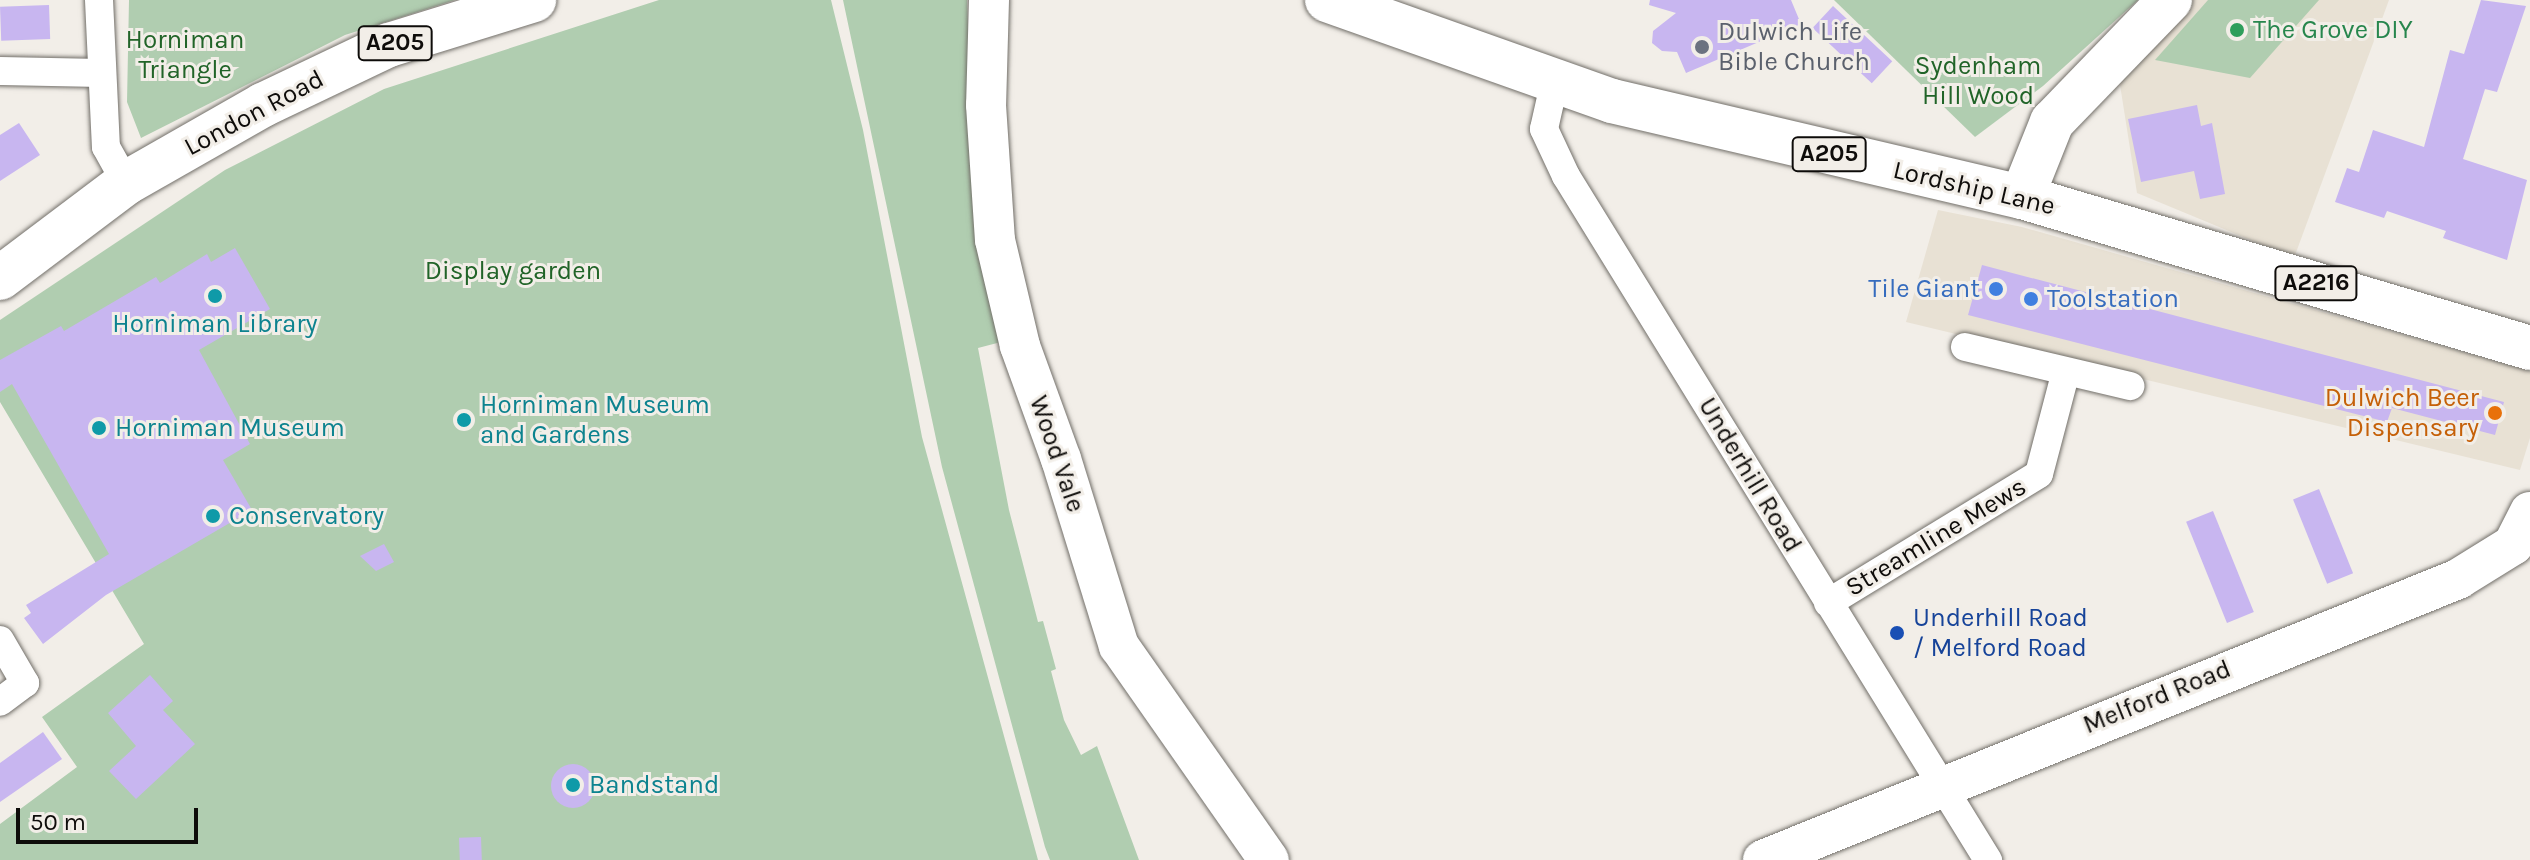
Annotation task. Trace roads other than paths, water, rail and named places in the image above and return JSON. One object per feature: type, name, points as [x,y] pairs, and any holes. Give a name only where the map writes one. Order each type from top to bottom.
[{"type":"main road","name":"London Road","points":[[0,278],[126,183],[263,105],[389,45],[534,0]]},
{"type":"main road","name":"Lordship Lane","points":[[1327,0],[1555,80],[1734,132],[2022,197],[2530,348]]},
{"type":"main road","points":[[2022,197],[2052,122],[2170,0]]},
{"type":"street","points":[[99,0],[100,73],[106,147],[126,183]]},
{"type":"street","name":"Wood Vale","points":[[989,0],[986,105],[995,240],[1020,346],[1119,646],[1269,860]]},
{"type":"street","points":[[0,71],[100,73]]},
{"type":"street","name":"Underhill Road","points":[[1555,80],[1544,129],[1566,176],[1988,860]]},
{"type":"street","points":[[1965,347],[2065,375],[2130,386]]},
{"type":"street","name":"Streamline Mews","points":[[1828,603],[2039,474],[2065,375]]},
{"type":"street","name":"Melford Road","points":[[1763,860],[2469,574],[2513,545],[2530,512]]},
{"type":"street","points":[[0,640],[25,683],[0,702]]},
{"type":"place","name":"The Grove DIY","points":[[2237,30]]},
{"type":"place","name":"Dulwich Life Bible Church","points":[[1702,47]]},
{"type":"place","name":"Tile Giant","points":[[1996,289]]},
{"type":"place","name":"Horniman Library","points":[[215,296]]},
{"type":"place","name":"Toolstation","points":[[2031,299]]},
{"type":"place","name":"Dulwich Beer Dispensary","points":[[2495,413]]},
{"type":"place","name":"Horniman Museum and Gardens","points":[[464,420]]},
{"type":"place","name":"Horniman Museum","points":[[99,428]]},
{"type":"place","name":"Conservatory","points":[[213,516]]},
{"type":"place","name":"Underhill Road / Melford Road","points":[[1897,633]]},
{"type":"place","name":"Bandstand","points":[[573,785]]},
{"type":"park label","name":"Horniman Triangle","points":[[185,55]]},
{"type":"park label","name":"Sydenham Hill Wood","points":[[1978,81]]},
{"type":"park label","name":"Display garden","points":[[513,271]]}]
